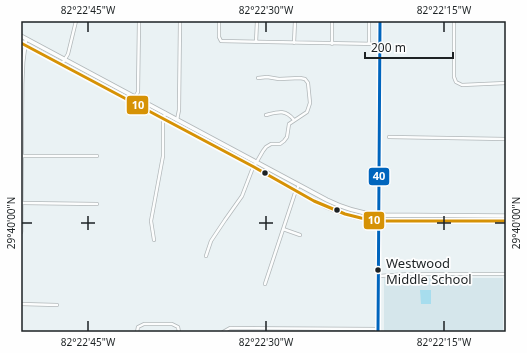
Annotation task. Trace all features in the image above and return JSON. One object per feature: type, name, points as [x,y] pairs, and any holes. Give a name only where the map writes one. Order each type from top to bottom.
[{"type":"main road","points":[[378,330],[380,21]]},
{"type":"main road","points":[[21,36],[326,200],[344,208],[362,213],[378,215],[506,216]]},
{"type":"main road","points":[[23,44],[324,206],[340,213],[361,219],[378,221],[506,221]]},
{"type":"main road","points":[[446,216],[447,221]]},
{"type":"street","points":[[62,64],[68,54],[76,21]]},
{"type":"street","points":[[132,102],[138,92],[139,21]]},
{"type":"street","points":[[177,120],[179,110],[180,21]]},
{"type":"street","points":[[219,21],[219,37],[221,41],[379,44]]},
{"type":"street","points":[[256,21],[256,42]]},
{"type":"street","points":[[294,43],[295,21]]},
{"type":"street","points":[[332,21],[332,44]]},
{"type":"street","points":[[369,21],[369,44]]},
{"type":"street","points":[[454,21],[454,77],[456,82],[462,85],[506,83]]},
{"type":"street","points":[[21,232],[23,44],[26,39]]},
{"type":"street","points":[[206,256],[211,242],[224,220],[242,196],[256,162],[266,147],[270,144],[280,144],[284,141],[287,137],[289,124],[308,112],[310,103],[308,83],[305,80],[300,78],[258,78]]},
{"type":"street","points":[[266,115],[285,112],[290,114],[294,120]]},
{"type":"street","points":[[154,240],[151,221],[162,156],[162,136],[165,113]]},
{"type":"street","points":[[389,137],[506,139]]},
{"type":"street","points":[[22,156],[97,156]]},
{"type":"street","points":[[265,284],[299,185]]},
{"type":"street","points":[[22,203],[97,204]]},
{"type":"street","points":[[283,229],[300,235]]},
{"type":"street","points":[[378,276],[409,274],[506,274]]},
{"type":"street","points":[[21,304],[57,305]]},
{"type":"street","points":[[137,332],[138,327],[144,324],[172,324],[178,327],[179,332]]},
{"type":"street","points":[[223,332],[230,328],[378,330]]},
{"type":"shaded area","name":"Westwood Middle School","points":[[384,278],[503,278],[503,332],[384,332]]},
{"type":"shaded area","points":[[420,290],[431,290],[431,304],[421,304]]},
{"type":"transit line","name":"40","points":[[378,332],[380,21]]},
{"type":"transit line","name":"10","points":[[21,43],[254,167],[314,201],[345,214],[378,221],[506,221]]},
{"type":"place","name":"Westwood Middle School","points":[[378,270]]}]
